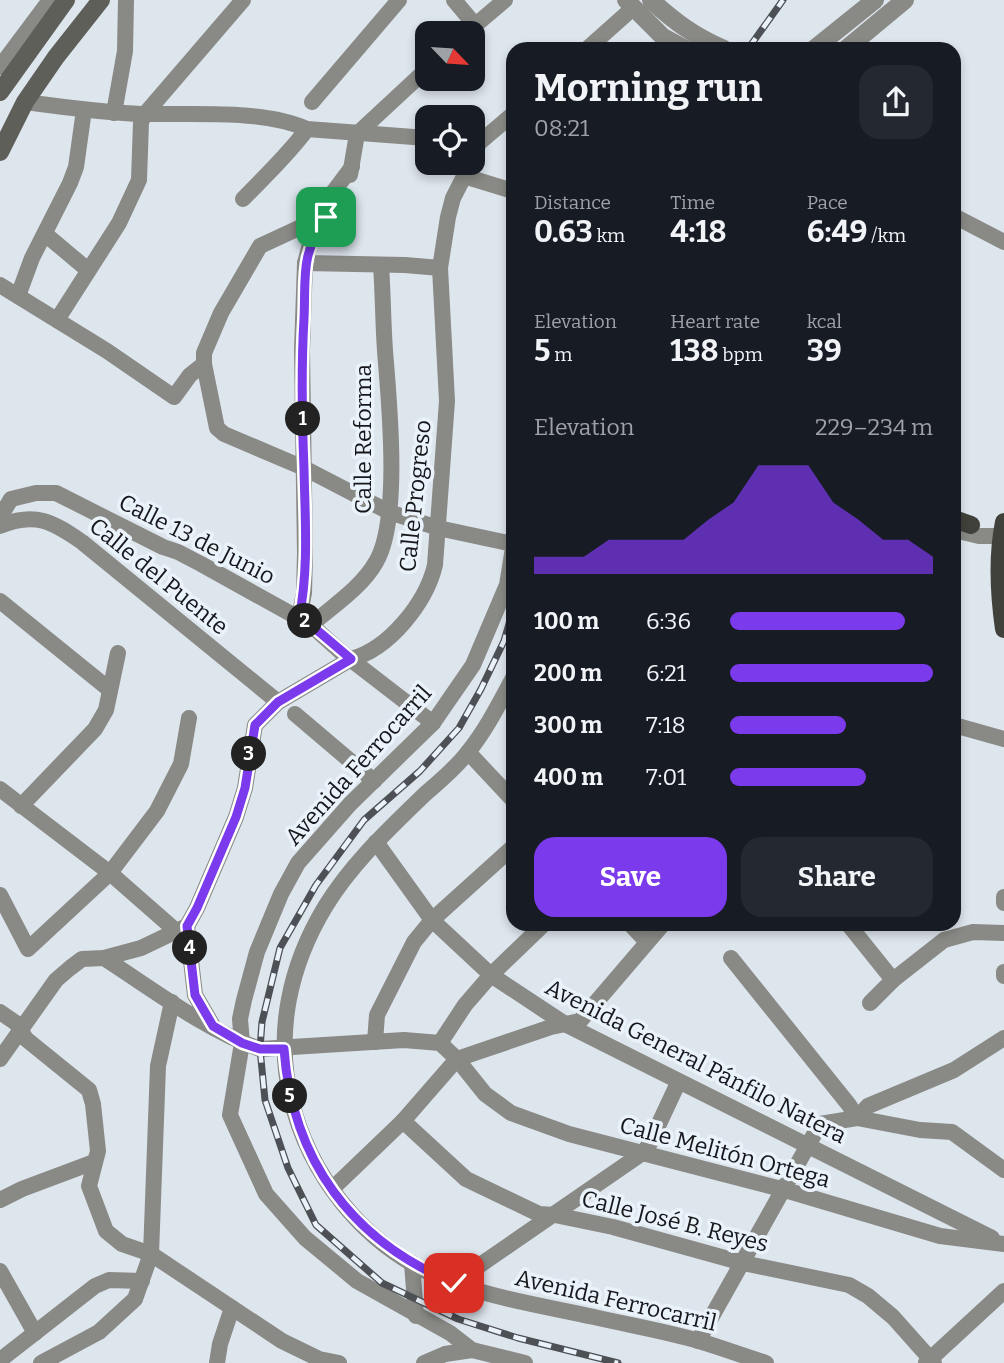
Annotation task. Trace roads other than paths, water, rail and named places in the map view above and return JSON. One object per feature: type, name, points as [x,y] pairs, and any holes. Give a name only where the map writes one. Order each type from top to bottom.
[{"type":"main road","points":[[0,92],[66,0]]},
{"type":"main road","points":[[0,152],[25,102],[101,0]]},
{"type":"main road","points":[[1003,529],[999,597],[1004,629]]},
{"type":"street","points":[[0,67],[50,0]]},
{"type":"street","points":[[114,113],[125,51],[126,0]]},
{"type":"street","points":[[57,320],[119,223],[139,180],[141,122],[145,114],[243,0]]},
{"type":"street","points":[[312,102],[399,0]]},
{"type":"street","points":[[454,0],[466,21]]},
{"type":"street","points":[[480,21],[505,0]]},
{"type":"street","points":[[823,42],[875,0]]},
{"type":"street","points":[[854,42],[905,0]]},
{"type":"street","points":[[653,2],[676,23],[709,42]]},
{"type":"street","points":[[595,42],[633,8],[663,37],[672,42]]},
{"type":"street","points":[[305,621],[302,350],[305,264],[312,237],[342,195],[352,167],[357,134],[415,80]]},
{"type":"street","points":[[25,102],[114,113],[223,115],[292,123],[307,129],[415,137]]},
{"type":"street","points":[[18,296],[32,258],[76,166],[84,110]]},
{"type":"street","name":"Calle Progreso","points":[[485,136],[506,119]]},
{"type":"street","points":[[243,199],[291,151],[307,129]]},
{"type":"street","points":[[352,167],[338,188],[309,220],[284,236],[260,246],[216,323],[204,353],[204,364],[217,428],[224,434],[304,468],[389,512],[438,528],[506,544]]},
{"type":"street","name":"Calle Progreso","points":[[181,928],[197,908],[236,817],[245,788],[255,725],[278,702],[351,659],[364,656],[405,623],[431,582],[435,565],[447,401],[440,268],[448,216],[464,175]]},
{"type":"street","points":[[485,175],[506,187]]},
{"type":"street","points":[[961,220],[1004,242]]},
{"type":"street","points":[[45,234],[88,270]]},
{"type":"street","points":[[305,264],[440,268]]},
{"type":"street","name":"Calle Reforma","points":[[305,621],[370,572],[381,550],[389,512],[390,418],[381,265]]},
{"type":"street","points":[[0,285],[174,397],[190,375],[204,364]]},
{"type":"street","name":"Calle 13 de Junio","points":[[0,517],[11,499],[36,493],[56,493],[178,552],[305,621],[433,723]]},
{"type":"street","name":"Calle del Puente","points":[[0,526],[18,518],[43,520],[57,525],[82,542],[278,702]]},
{"type":"street","points":[[963,528],[979,536],[1003,529]]},
{"type":"street","name":"Avenida Ferrocarril","points":[[506,587],[473,665],[433,723],[350,804],[298,863],[281,894],[257,952],[244,1000],[240,1019],[242,1043],[230,1115],[266,1194],[305,1238],[357,1281],[450,1333],[472,1356],[525,1363]]},
{"type":"street","points":[[0,601],[110,690]]},
{"type":"street","points":[[22,806],[95,729],[106,710],[118,653]]},
{"type":"street","name":"Avenida Ferrocarril","points":[[506,691],[468,752],[376,842],[339,885],[310,933],[292,983],[285,1023],[284,1049],[286,1078],[295,1117],[306,1147],[345,1209],[377,1239],[412,1262],[454,1283],[507,1298],[698,1341],[766,1363]]},
{"type":"street","points":[[295,714],[374,780]]},
{"type":"street","points":[[0,895],[28,949],[110,873],[157,811],[181,764],[189,718]]},
{"type":"street","points":[[961,727],[1004,739]]},
{"type":"street","points":[[468,752],[506,793]]},
{"type":"street","points":[[0,789],[181,928],[195,995],[213,1026]]},
{"type":"street","name":"Avenida General Pánfilo Natera","points":[[376,842],[432,920],[491,975],[565,1024],[678,1083],[810,1145],[1004,1244]]},
{"type":"street","points":[[375,1042],[377,1015],[414,942],[432,920],[506,852]]},
{"type":"street","points":[[1004,897],[1004,903]]},
{"type":"street","points":[[0,1059],[56,980],[69,968],[82,959],[104,958],[141,948],[181,928]]},
{"type":"street","points":[[104,958],[242,1043],[260,1049],[404,1040],[440,1043],[465,1005],[491,975],[537,931]]},
{"type":"street","points":[[637,931],[647,942]]},
{"type":"street","points":[[332,1189],[403,1121],[457,1059],[580,1021],[657,931]]},
{"type":"street","points":[[854,931],[893,980]]},
{"type":"street","points":[[870,1003],[893,980],[944,940],[973,932],[1004,933]]},
{"type":"street","points":[[731,958],[857,1118]]},
{"type":"street","points":[[41,1363],[100,1332],[135,1298],[142,1281],[150,1254],[158,1066],[172,1002]]},
{"type":"street","points":[[0,1012],[16,1023],[26,1039],[89,1090],[98,1151],[89,1186],[106,1231],[122,1244],[150,1254],[282,1342],[319,1359],[339,1363]]},
{"type":"street","points":[[857,1118],[868,1106],[954,1070],[1004,1038]]},
{"type":"street","name":"Calle Melitón Ortega","points":[[440,1043],[457,1059],[485,1094],[511,1113],[569,1134],[785,1190],[940,1236],[1004,1244]]},
{"type":"street","points":[[454,1283],[644,1152],[678,1083]]},
{"type":"street","points":[[698,1341],[820,1124],[857,1118],[920,1130],[952,1132],[1004,1170]]},
{"type":"street","name":"Calle José B. Reyes","points":[[403,1121],[466,1179],[539,1214],[613,1227],[743,1263],[849,1285],[869,1296],[893,1317],[930,1362]]},
{"type":"street","points":[[0,1200],[94,1162]]},
{"type":"street","points":[[412,1262],[416,1316]]},
{"type":"street","points":[[0,1271],[35,1333]]},
{"type":"street","points":[[5,1359],[95,1286],[109,1280],[142,1281]]},
{"type":"street","points":[[930,1362],[1004,1291]]},
{"type":"street","points":[[217,1363],[220,1344],[232,1308]]},
{"type":"street","points":[[282,1342],[292,1363]]},
{"type":"street","points":[[424,1363],[445,1354],[472,1356]]},
{"type":"railway","points":[[753,42],[783,0]]},
{"type":"railway","points":[[506,634],[481,689],[459,728],[420,771],[364,820],[316,885],[280,948],[262,1022],[260,1049],[265,1100],[288,1168],[316,1225],[382,1283],[458,1319],[518,1338],[618,1363]]}]
